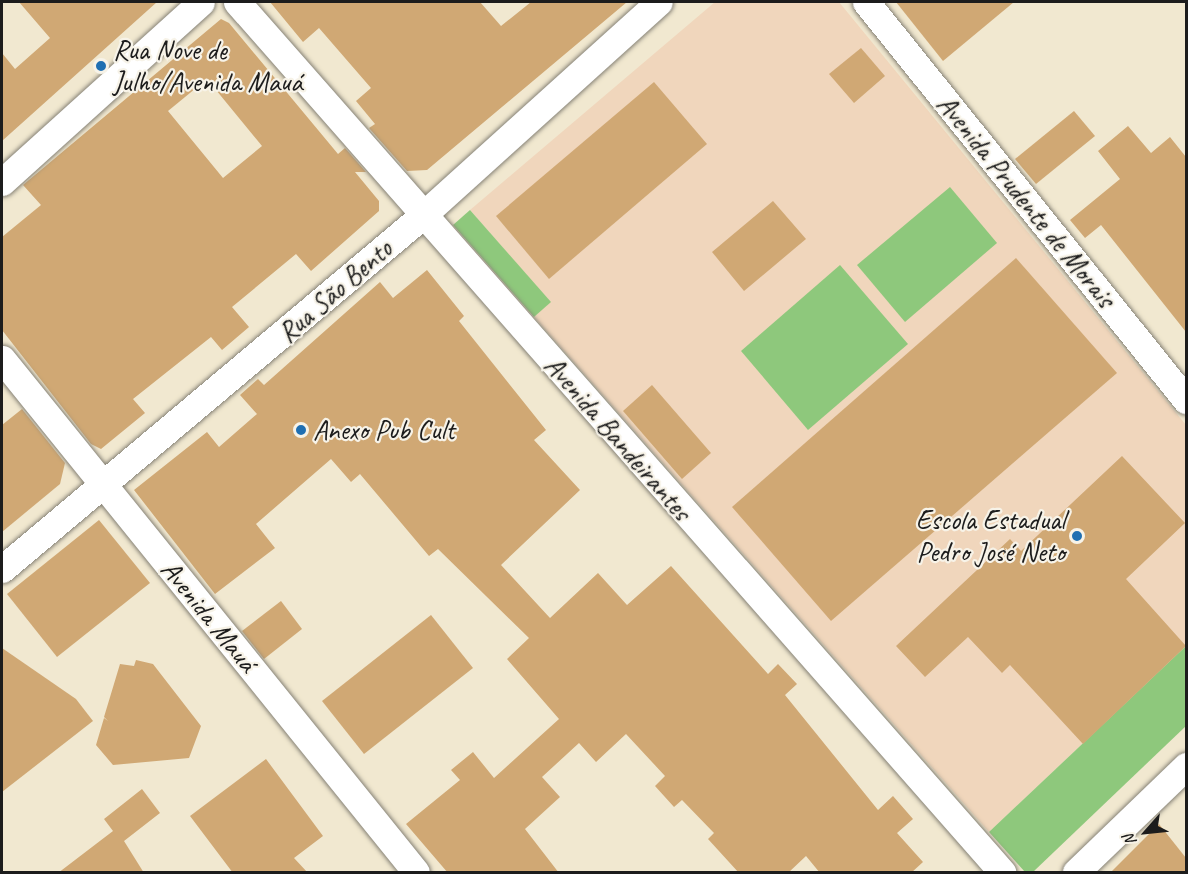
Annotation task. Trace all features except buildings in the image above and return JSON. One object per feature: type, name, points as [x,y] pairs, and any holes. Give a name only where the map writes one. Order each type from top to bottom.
[{"type":"street","points":[[2,182],[201,2]]},
{"type":"street","name":"Avenida Bandeirantes","points":[[237,2],[422,216],[1002,873]]},
{"type":"street","name":"Rua São Bento","points":[[2,569],[105,487],[422,216],[659,2]]},
{"type":"street","name":"Avenida Prudente de Morais","points":[[866,2],[1186,400]]},
{"type":"street","name":"Avenida Mauá","points":[[2,359],[416,873]]},
{"type":"street","points":[[1076,873],[1186,766]]},
{"type":"shaded area","points":[[715,2],[839,2],[1186,425],[1186,646],[989,832],[534,317],[550,302],[470,210]]},
{"type":"green space","points":[[950,187],[997,243],[905,322],[857,265]]},
{"type":"green space","points":[[470,210],[551,302],[534,317],[453,225]]},
{"type":"green space","points":[[840,265],[908,344],[808,430],[741,351]]},
{"type":"green space","points":[[1186,646],[1186,726],[1033,872],[1025,872],[989,832]]},
{"type":"place","name":"Rua Nove de Julho/Avenida Mauá","points":[[101,66]]},
{"type":"place","name":"Anexo Pub Cult","points":[[301,430]]},
{"type":"place","name":"Escola Estadual Pedro José Neto","points":[[1077,536]]}]
